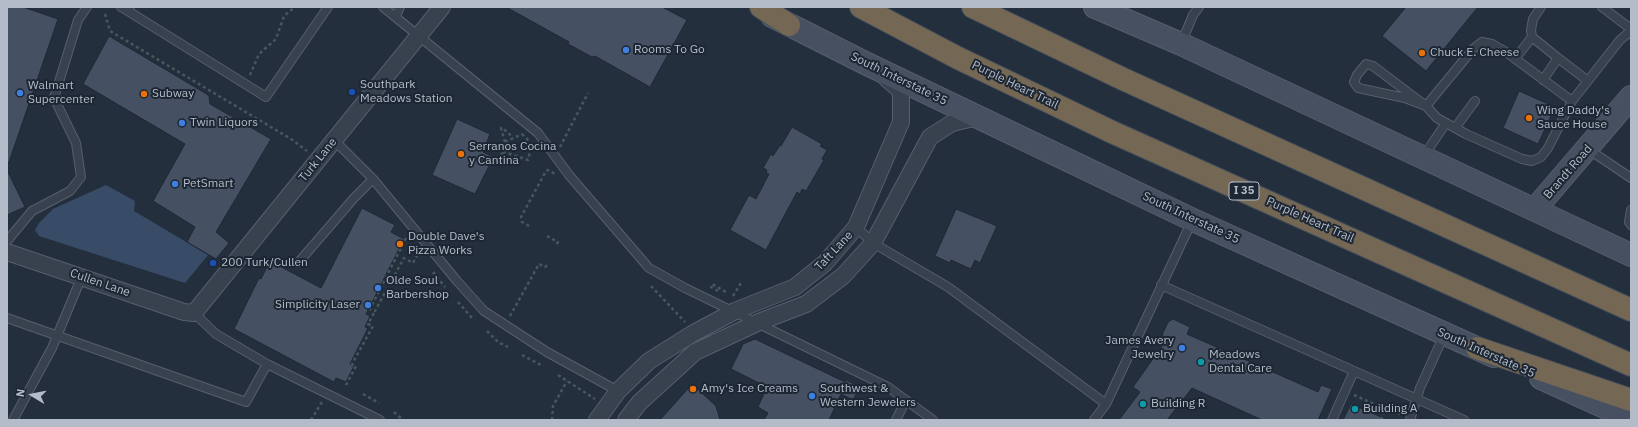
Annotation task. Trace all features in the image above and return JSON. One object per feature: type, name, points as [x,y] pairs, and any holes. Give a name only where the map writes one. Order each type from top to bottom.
[{"type":"highway","points":[[761,7],[789,25]]},
{"type":"highway","name":"Purple Heart Trail","points":[[861,7],[958,58],[1112,132],[1631,365]]},
{"type":"highway","points":[[973,7],[1123,79],[1631,310]]},
{"type":"highway","points":[[1477,348],[1631,400]]},
{"type":"main road","name":"South Interstate 35","points":[[756,7],[865,63],[1193,220],[1631,419]]},
{"type":"main road","points":[[1095,7],[1181,44],[1631,255]]},
{"type":"main road","name":"Brandt Road","points":[[1535,210],[1631,97]]},
{"type":"street","name":"Turk Lane","points":[[194,313],[442,7]]},
{"type":"street","name":"Taft Lane","points":[[597,420],[618,391],[650,361],[692,334],[732,305],[795,287],[825,263],[856,227],[901,122],[901,91],[865,63]]},
{"type":"street","name":"Taft Lane","points":[[626,420],[639,403],[695,352],[758,322],[806,304],[843,276],[873,243],[930,137],[952,123],[978,117]]},
{"type":"street","name":"Cullen Lane","points":[[7,252],[82,276],[184,312],[194,313]]},
{"type":"lane","points":[[7,241],[32,210],[70,191],[81,177],[76,144],[54,98],[78,20],[86,7]]},
{"type":"lane","points":[[126,8],[266,97],[328,7]]},
{"type":"lane","points":[[383,7],[420,35],[538,133],[569,175],[649,268],[732,305],[758,322],[888,386],[934,420]]},
{"type":"lane","points":[[396,16],[400,7]]},
{"type":"lane","points":[[1181,44],[1193,14],[1199,7]]},
{"type":"lane","points":[[1541,7],[1533,19],[1531,30],[1532,37],[1588,81]]},
{"type":"lane","points":[[1602,7],[1631,29]]},
{"type":"lane","points":[[1426,106],[1405,98],[1358,88],[1354,82],[1357,74],[1366,64],[1373,66],[1426,106],[1437,118],[1515,156],[1532,161],[1541,157],[1548,148],[1572,101],[1620,40],[1627,34],[1631,34]]},
{"type":"lane","points":[[1515,59],[1532,37]]},
{"type":"lane","points":[[1426,106],[1473,48],[1482,42],[1492,44],[1515,59],[1572,101]]},
{"type":"lane","points":[[1543,80],[1558,58]]},
{"type":"lane","points":[[1455,128],[1476,100]]},
{"type":"lane","points":[[1423,157],[1446,123]]},
{"type":"lane","points":[[334,140],[373,179],[457,282],[484,311],[547,352],[618,391]]},
{"type":"lane","points":[[1588,149],[1631,178]]},
{"type":"lane","points":[[298,263],[373,179]]},
{"type":"lane","points":[[1631,210],[1629,222],[1631,224]]},
{"type":"lane","points":[[1094,420],[1106,404],[1143,329],[1161,285],[1193,220]]},
{"type":"lane","points":[[856,227],[873,243],[948,287],[1106,404]]},
{"type":"lane","points":[[13,420],[58,335],[82,276]]},
{"type":"lane","points":[[1161,285],[1416,399],[1455,418],[1464,420]]},
{"type":"lane","points":[[194,313],[216,334],[267,364],[380,420]]},
{"type":"lane","points":[[7,318],[246,402],[267,364]]},
{"type":"lane","points":[[1410,420],[1416,399],[1444,334]]},
{"type":"lane","points":[[1332,420],[1354,371]]},
{"type":"lane","points":[[896,420],[906,400]]},
{"type":"path","points":[[248,79],[259,54],[276,38],[284,16],[295,7]]},
{"type":"path","points":[[106,14],[110,31],[292,139],[307,151]]},
{"type":"path","points":[[560,147],[588,93]]},
{"type":"path","points":[[490,157],[497,158],[504,152],[505,142],[501,128],[508,132],[512,139]]},
{"type":"path","points":[[504,152],[528,160],[532,148],[531,141],[522,134],[505,142]]},
{"type":"path","points":[[528,226],[522,222],[521,217],[546,171],[548,170],[555,174]]},
{"type":"path","points":[[547,236],[558,242],[556,245]]},
{"type":"path","points":[[375,311],[370,309],[406,238]]},
{"type":"path","points":[[397,255],[413,263],[418,252]]},
{"type":"path","points":[[346,385],[356,366],[352,364],[373,326],[368,324],[404,258]]},
{"type":"path","points":[[509,318],[539,264],[546,267],[547,265]]},
{"type":"path","points":[[433,272],[445,287]]},
{"type":"path","points":[[384,282],[389,285]]},
{"type":"path","points":[[732,305],[732,298],[741,283]]},
{"type":"path","points":[[712,284],[725,293],[710,287],[712,284]]},
{"type":"path","points":[[651,286],[688,325]]},
{"type":"path","points":[[458,302],[472,318]]},
{"type":"path","points":[[487,331],[508,347]]},
{"type":"path","points":[[497,340],[500,335]]},
{"type":"path","points":[[522,355],[541,365]]},
{"type":"path","points":[[558,375],[599,402]]},
{"type":"path","points":[[552,420],[553,406],[567,380]]},
{"type":"path","points":[[311,420],[326,393]]},
{"type":"path","points":[[1350,393],[1400,414]]},
{"type":"path","points":[[363,394],[379,403]]},
{"type":"path","points":[[1381,420],[1385,409]]},
{"type":"path","points":[[394,412],[403,420]]},
{"type":"water","points":[[106,185],[135,201],[134,211],[208,255],[185,283],[39,236],[35,230],[39,223],[53,209]]},
{"type":"building","name":"Walmart Supercenter","points":[[7,7],[23,7],[58,19],[9,162],[7,162]]},
{"type":"building","name":"Rooms To Go","points":[[506,7],[662,7],[687,20],[650,87],[595,56],[592,57],[568,44],[569,42]]},
{"type":"building","name":"Chuck E. Cheese","points":[[1406,7],[1478,7],[1426,71],[1382,36]]},
{"type":"building","points":[[109,36],[205,93],[209,96],[210,104],[271,139],[216,232],[229,243],[216,259],[187,242],[195,227],[153,201],[185,144],[83,84]]},
{"type":"building","name":"Wing Daddy's Sauce House","points":[[1519,91],[1555,107],[1538,144],[1503,128]]},
{"type":"building","points":[[457,119],[490,134],[483,152],[491,156],[488,163],[490,164],[475,194],[432,175]]},
{"type":"building","points":[[792,127],[822,144],[820,146],[827,150],[822,159],[824,160],[806,191],[802,189],[800,194],[797,192],[766,250],[730,230],[749,195],[756,199],[769,174],[766,173],[767,170],[763,168],[771,154],[773,156],[780,145],[781,146]]},
{"type":"building","points":[[7,170],[25,207],[7,215]]},
{"type":"building","points":[[362,208],[395,225],[391,232],[404,239],[366,314],[370,316],[365,327],[368,328],[350,364],[354,366],[346,382],[336,378],[334,382],[234,329],[259,278],[261,279],[270,261],[321,288]]},
{"type":"building","points":[[956,209],[997,226],[980,263],[975,260],[971,269],[951,260],[950,263],[935,256]]},
{"type":"building","name":"Meadows Dental Care","points":[[1173,319],[1190,327],[1187,334],[1318,392],[1321,385],[1332,389],[1318,420],[1262,420],[1192,388],[1167,420],[1119,420],[1140,392],[1133,387],[1167,339],[1162,335],[1168,322]]},
{"type":"building","points":[[755,339],[845,382],[846,380],[860,387],[853,400],[841,394],[829,420],[764,420],[768,413],[758,407],[767,387],[731,369],[743,344]]},
{"type":"building","points":[[692,384],[716,406],[720,420],[660,420]]},
{"type":"building","name":"Building A","points":[[1351,404],[1388,420],[1343,420]]},
{"type":"place","name":"Rooms To Go","points":[[626,50]]},
{"type":"place","name":"Chuck E. Cheese","points":[[1422,53]]},
{"type":"place","name":"Southpark Meadows Station","points":[[352,92]]},
{"type":"place","name":"Walmart Supercenter","points":[[20,93]]},
{"type":"place","name":"Subway","points":[[144,94]]},
{"type":"place","name":"Wing Daddy's Sauce House","points":[[1529,118]]},
{"type":"place","name":"Twin Liquors","points":[[182,123]]},
{"type":"place","name":"Serranos Cocina y Cantina","points":[[461,154]]},
{"type":"place","name":"PetSmart","points":[[175,184]]},
{"type":"place","name":"Double Dave's Pizza Works","points":[[400,244]]},
{"type":"place","name":"200 Turk/Cullen","points":[[213,263]]},
{"type":"place","name":"Olde Soul Barbershop","points":[[378,288]]},
{"type":"place","name":"Simplicity Laser","points":[[368,305]]},
{"type":"place","name":"James Avery Jewelry","points":[[1182,348]]},
{"type":"place","name":"Meadows Dental Care","points":[[1201,362]]},
{"type":"place","name":"Amy's Ice Creams","points":[[693,389]]},
{"type":"place","name":"Southwest & Western Jewelers","points":[[812,396]]},
{"type":"place","name":"Building R","points":[[1143,404]]},
{"type":"place","name":"Building A","points":[[1355,409]]}]
